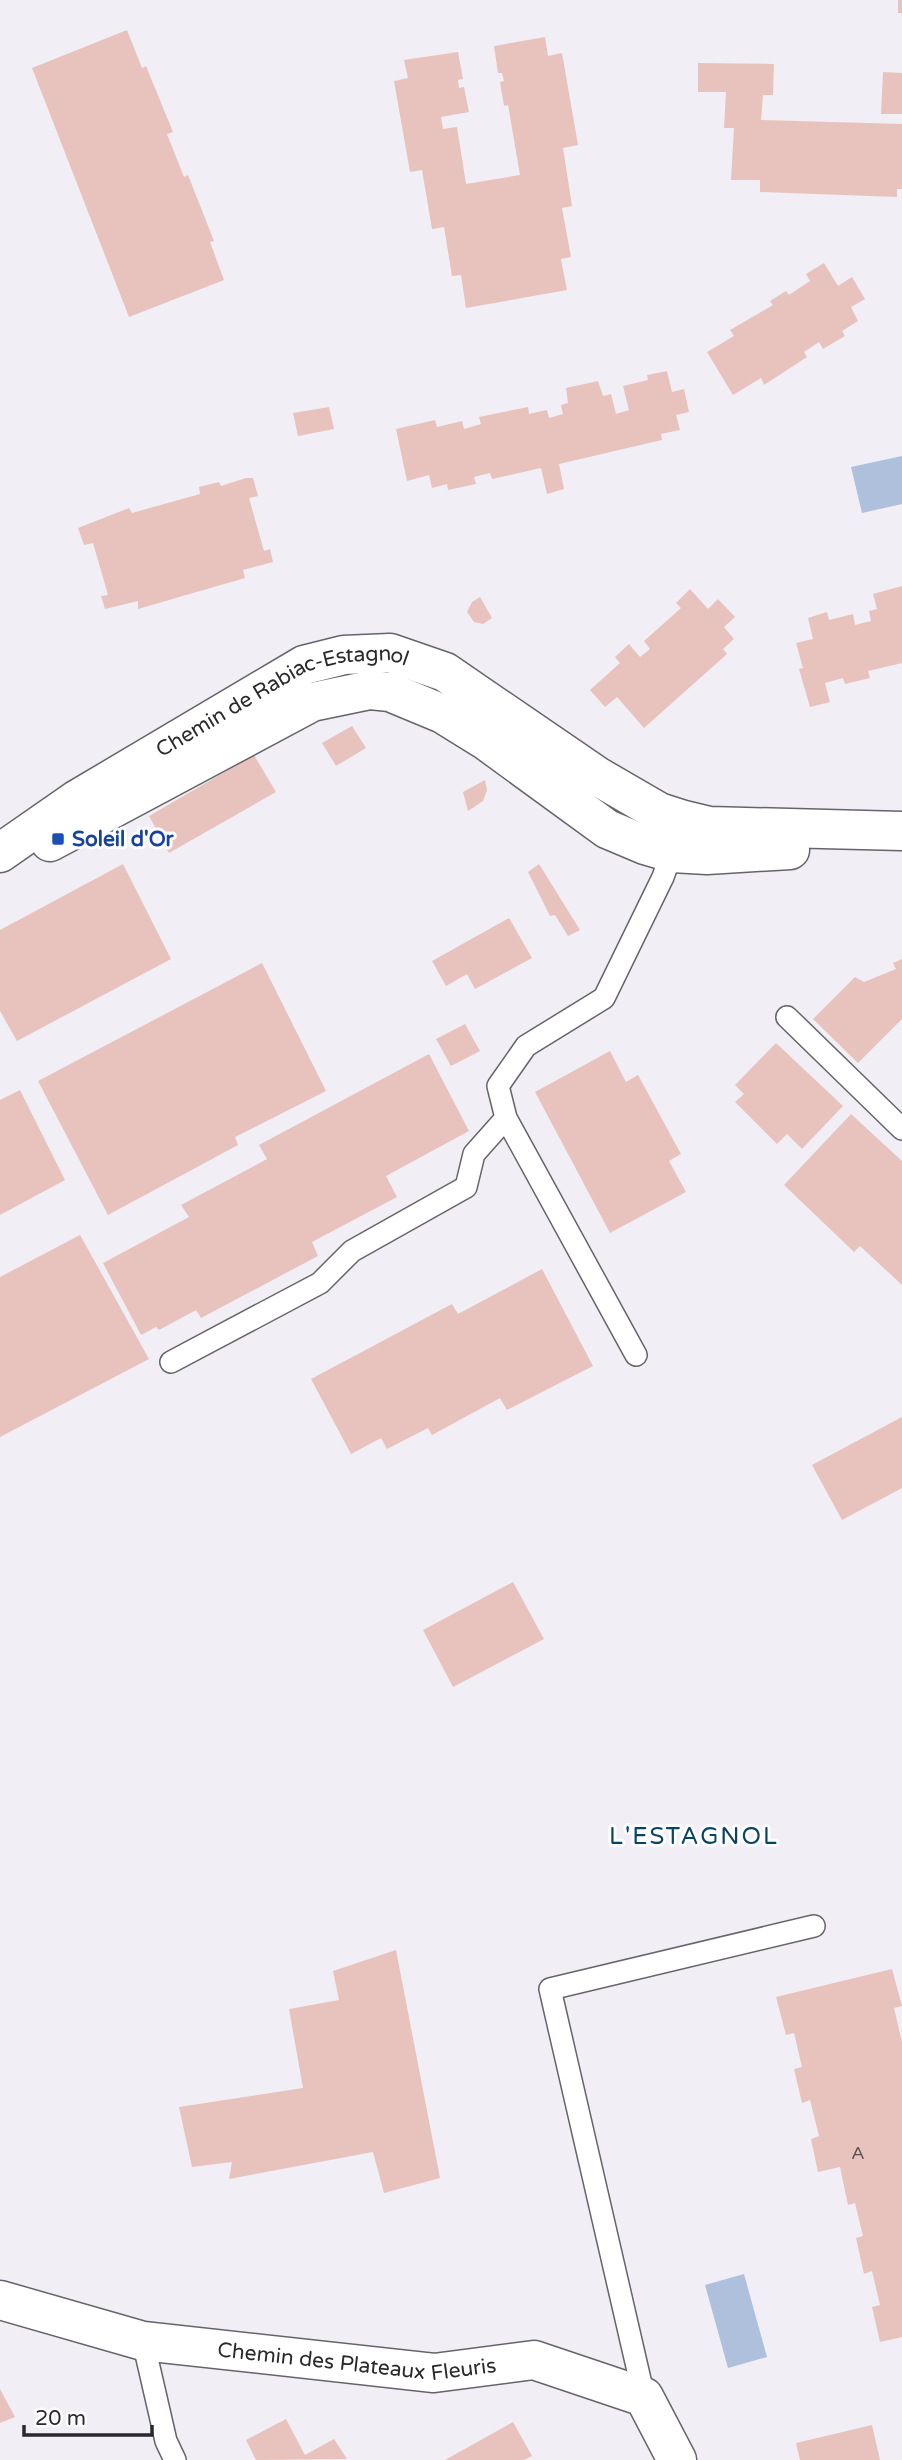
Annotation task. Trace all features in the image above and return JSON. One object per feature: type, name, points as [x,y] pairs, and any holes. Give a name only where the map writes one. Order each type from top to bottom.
[{"type":"street","name":"Chemin de Rabiac-Estagnol","points":[[0,853],[76,800],[304,666],[344,655],[390,653],[445,672],[556,769]]},
{"type":"street","name":"Chemin de Rabiac-Estagnol","points":[[0,864],[68,835],[302,706],[359,691],[390,692],[443,714],[556,769],[659,812],[678,836],[709,826],[902,833]]},
{"type":"street","name":"Chemin des Plateaux Fleuris","points":[[0,2300],[143,2341],[434,2373],[534,2360],[644,2397]]},
{"type":"street","points":[[644,2397],[677,2460]]},
{"type":"lane","points":[[636,1355],[506,1118],[498,1086],[526,1046],[604,998],[663,877],[678,836]]},
{"type":"lane","points":[[787,1017],[902,1129]]},
{"type":"lane","points":[[171,1362],[320,1283],[352,1251],[466,1187],[474,1154],[506,1118]]},
{"type":"lane","points":[[644,2397],[550,1989],[814,1926]]},
{"type":"lane","points":[[143,2341],[166,2441],[176,2460]]},
{"type":"water","points":[[902,456],[902,504],[862,513],[851,467]]},
{"type":"water","points":[[744,2274],[767,2357],[728,2368],[705,2285]]},
{"type":"building","points":[[898,0],[902,0],[902,13],[898,13]]},
{"type":"building","points":[[127,30],[142,68],[146,66],[173,132],[167,134],[184,177],[188,175],[214,241],[210,242],[224,280],[129,317],[32,68]]},
{"type":"building","points":[[545,37],[548,56],[562,53],[578,145],[563,148],[572,206],[562,208],[571,257],[561,259],[567,290],[466,308],[461,275],[452,276],[444,227],[432,229],[422,170],[410,172],[394,81],[408,78],[404,60],[458,52],[463,79],[458,80],[459,88],[464,87],[469,112],[441,117],[443,129],[457,127],[466,184],[520,175],[508,105],[504,106],[500,82],[504,81],[502,73],[498,73],[494,46]]},
{"type":"building","points":[[698,63],[774,64],[773,95],[763,95],[761,120],[902,124],[902,189],[897,189],[897,197],[760,192],[760,180],[731,180],[734,128],[724,128],[726,92],[698,92]]},
{"type":"building","points":[[883,72],[902,73],[902,114],[881,114]]},
{"type":"building","points":[[824,263],[838,286],[852,277],[865,299],[851,307],[858,321],[842,331],[845,336],[823,349],[819,342],[804,352],[807,357],[764,385],[761,378],[733,395],[707,352],[734,336],[730,330],[773,305],[770,301],[786,291],[789,295],[810,281],[806,274]]},
{"type":"building","points":[[667,371],[672,392],[684,389],[689,412],[676,415],[680,430],[661,434],[662,440],[559,464],[564,489],[547,494],[541,468],[492,479],[490,473],[474,477],[476,484],[448,490],[447,484],[432,488],[429,475],[407,481],[396,429],[435,420],[437,427],[462,421],[464,429],[481,424],[479,417],[528,407],[529,414],[547,410],[549,418],[563,414],[561,405],[568,403],[566,388],[598,381],[603,396],[611,394],[616,414],[629,410],[623,386],[648,380],[647,375]]},
{"type":"building","points":[[329,407],[334,429],[298,436],[293,413]]},
{"type":"building","points":[[253,478],[258,496],[249,498],[264,551],[270,549],[273,562],[243,570],[245,578],[138,609],[138,601],[105,609],[101,596],[108,595],[93,543],[84,545],[78,528],[129,508],[132,513],[200,494],[199,487],[219,482],[221,486]]},
{"type":"building","points":[[902,586],[902,663],[868,671],[870,678],[845,684],[843,678],[825,683],[830,702],[810,707],[799,669],[803,668],[796,643],[813,639],[808,618],[827,612],[829,620],[853,614],[855,625],[871,621],[869,611],[877,609],[873,594]]},
{"type":"building","points":[[690,589],[708,609],[718,599],[735,617],[724,627],[734,639],[723,649],[727,654],[644,728],[617,697],[605,707],[590,690],[620,663],[615,657],[629,644],[640,657],[650,649],[644,641],[681,608],[676,603]]},
{"type":"building","points":[[480,597],[492,618],[483,624],[474,622],[467,612],[472,602]]},
{"type":"building","points":[[352,726],[366,748],[336,766],[322,743]]},
{"type":"building","points":[[254,755],[276,792],[169,853],[149,816]]},
{"type":"building","points":[[485,780],[487,790],[483,801],[468,811],[463,792]]},
{"type":"building","points":[[123,864],[171,959],[17,1041],[0,1011],[0,930]]},
{"type":"building","points":[[539,864],[580,930],[568,936],[555,915],[550,916],[528,872]]},
{"type":"building","points":[[509,918],[532,958],[475,989],[467,974],[446,986],[432,961]]},
{"type":"building","points":[[902,959],[902,1019],[858,1063],[813,1019],[855,977],[864,982],[896,969],[893,963]]},
{"type":"building","points":[[262,963],[326,1091],[235,1137],[238,1145],[108,1215],[38,1081]]},
{"type":"building","points":[[465,1024],[480,1051],[451,1066],[436,1039]]},
{"type":"building","points":[[776,1043],[843,1106],[802,1149],[787,1134],[777,1144],[735,1102],[744,1094],[735,1085]]},
{"type":"building","points":[[610,1051],[626,1082],[638,1075],[681,1154],[669,1161],[686,1192],[610,1233],[535,1092]]},
{"type":"building","points":[[429,1054],[469,1131],[386,1176],[397,1197],[312,1242],[318,1256],[201,1318],[196,1310],[159,1330],[156,1327],[141,1335],[103,1263],[189,1217],[181,1205],[267,1159],[259,1145]]},
{"type":"building","points":[[20,1090],[65,1180],[0,1215],[0,1100]]},
{"type":"building","points":[[851,1114],[902,1161],[902,1285],[860,1246],[854,1252],[784,1185]]},
{"type":"building","points":[[80,1235],[149,1359],[0,1437],[0,1277]]},
{"type":"building","points":[[542,1269],[593,1366],[507,1410],[500,1398],[432,1435],[428,1428],[387,1449],[381,1438],[351,1454],[311,1379],[452,1304],[458,1314]]},
{"type":"building","points":[[902,1417],[902,1488],[842,1520],[812,1465]]},
{"type":"building","points":[[513,1582],[544,1639],[453,1687],[423,1630]]},
{"type":"building","points":[[396,1950],[440,2178],[384,2193],[373,2152],[229,2179],[232,2162],[192,2167],[179,2107],[303,2088],[289,2009],[339,2000],[333,1971]]},
{"type":"building","points":[[892,1969],[902,2006],[894,2008],[902,2042],[902,2337],[880,2342],[872,2307],[880,2305],[872,2271],[864,2274],[856,2238],[863,2236],[855,2203],[848,2205],[840,2167],[818,2172],[811,2139],[819,2136],[810,2100],[802,2103],[794,2069],[802,2067],[794,2033],[786,2035],[776,1997]]},
{"type":"building","points":[[0,2389],[15,2417],[0,2423]]},
{"type":"building","points":[[286,2419],[305,2455],[334,2439],[347,2459],[256,2460],[246,2440]]},
{"type":"building","points":[[513,2422],[532,2456],[524,2460],[445,2460]]},
{"type":"building","points":[[872,2425],[880,2460],[800,2460],[796,2443]]},
{"type":"place","name":"Soleil d'Or","points":[[58,839]]},
{"type":"district","name":"L'ESTAGNOL","points":[[694,1836]]}]
